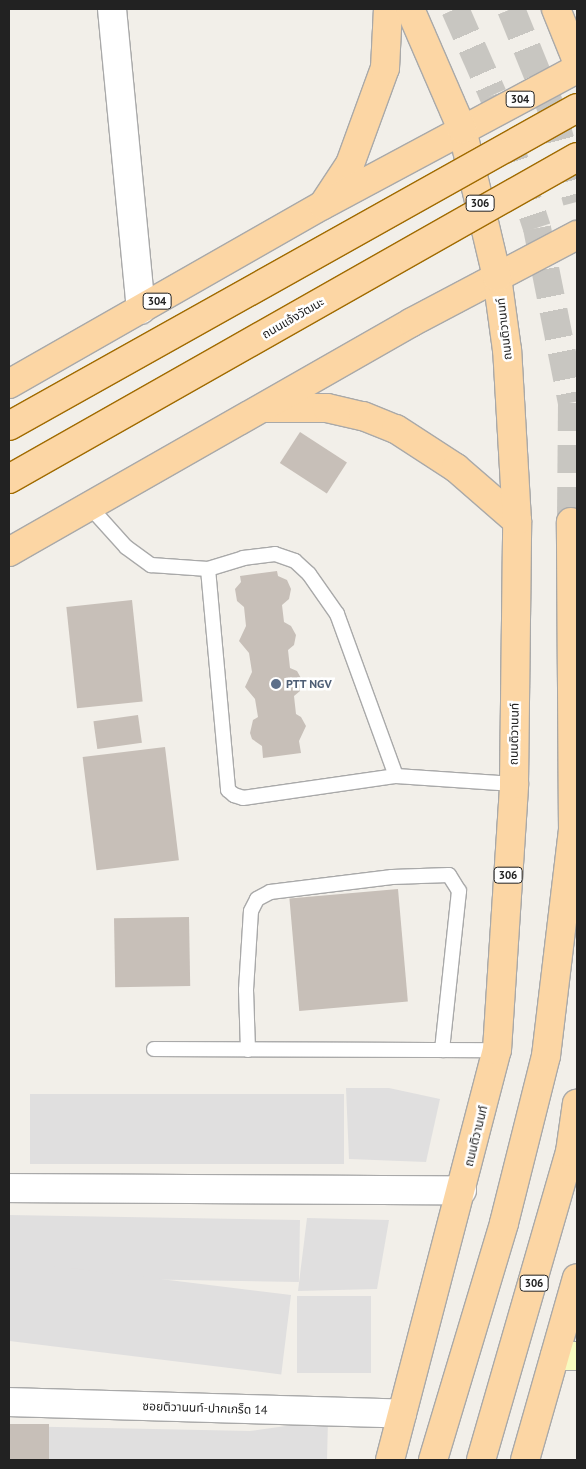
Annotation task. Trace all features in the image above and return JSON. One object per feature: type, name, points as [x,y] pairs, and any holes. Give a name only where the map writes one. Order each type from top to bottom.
[{"type":"main road","points":[[323,205],[350,164],[385,68],[388,9]]},
{"type":"main road","name":"ถนนติวานนท์","points":[[390,1460],[497,1050],[514,784],[517,521],[507,350],[497,277],[462,129],[410,9]]},
{"type":"main road","points":[[556,9],[577,61]]},
{"type":"main road","name":"304","points":[[9,384],[323,205],[462,129],[577,70]]},
{"type":"main road","points":[[9,426],[577,108]]},
{"type":"main road","name":"ถนนแจ้งวัฒนะ","points":[[9,479],[577,157]]},
{"type":"main road","points":[[9,552],[497,277],[577,235]]},
{"type":"main road","points":[[264,408],[327,408],[363,416],[396,429],[456,468],[517,521]]},
{"type":"main road","points":[[433,1460],[504,1223],[546,1056],[572,830],[571,522]]},
{"type":"main road","name":"306","points":[[481,1460],[570,1152],[577,1103]]},
{"type":"main road","points":[[525,1460],[566,1356],[577,1278]]},
{"type":"street","points":[[112,9],[141,310]]},
{"type":"street","points":[[9,1188],[462,1190]]},
{"type":"street","name":"ซอยติวานนท์-ปากเกร็ด 14","points":[[9,1402],[402,1414]]},
{"type":"lane","points":[[90,507],[126,547],[152,565],[208,569],[243,558],[275,554],[296,562],[309,574],[337,614],[396,776]]},
{"type":"lane","points":[[208,569],[228,790],[243,798],[396,776],[514,784]]},
{"type":"lane","points":[[248,1050],[246,990],[251,911],[258,899],[270,892],[392,877],[449,875],[459,891],[442,1050]]},
{"type":"lane","points":[[154,1049],[497,1050]]},
{"type":"shaded area","points":[[346,1088],[389,1088],[440,1099],[426,1162],[349,1159]]},
{"type":"shaded area","points":[[30,1094],[344,1094],[344,1164],[30,1164]]},
{"type":"shaded area","points":[[9,1215],[300,1220],[299,1282],[9,1277]]},
{"type":"shaded area","points":[[307,1218],[389,1220],[377,1289],[298,1291]]},
{"type":"shaded area","points":[[11,1261],[291,1295],[281,1374],[9,1341],[9,1278]]},
{"type":"shaded area","points":[[297,1296],[371,1296],[371,1373],[297,1373]]},
{"type":"shaded area","points":[[328,1420],[327,1460],[9,1460],[9,1426],[250,1431]]},
{"type":"building","points":[[300,432],[347,462],[327,494],[280,463]]},
{"type":"building","points":[[277,571],[278,576],[287,580],[291,589],[289,599],[282,605],[284,622],[291,626],[296,635],[294,645],[288,650],[290,668],[297,671],[302,680],[300,691],[294,696],[296,714],[301,717],[306,726],[299,741],[301,753],[263,758],[262,746],[252,739],[250,733],[253,720],[258,717],[255,699],[245,687],[252,672],[249,653],[239,641],[246,626],[244,607],[237,601],[235,589],[241,582],[240,576]]},
{"type":"building","points":[[132,600],[143,701],[77,708],[66,607]]},
{"type":"building","points":[[138,715],[142,743],[97,749],[93,721]]},
{"type":"building","points":[[165,747],[179,860],[97,870],[83,757]]},
{"type":"building","points":[[398,889],[408,1002],[299,1011],[289,898]]},
{"type":"building","points":[[189,917],[190,986],[115,987],[114,918]]},
{"type":"building","points":[[9,1424],[49,1424],[49,1460],[9,1460]]},
{"type":"tunnel","points":[[455,9],[493,95],[537,228],[572,403],[571,522]]},
{"type":"tunnel","points":[[511,9],[553,113],[577,202]]},
{"type":"place","name":"PTT NGV","points":[[276,684]]}]
